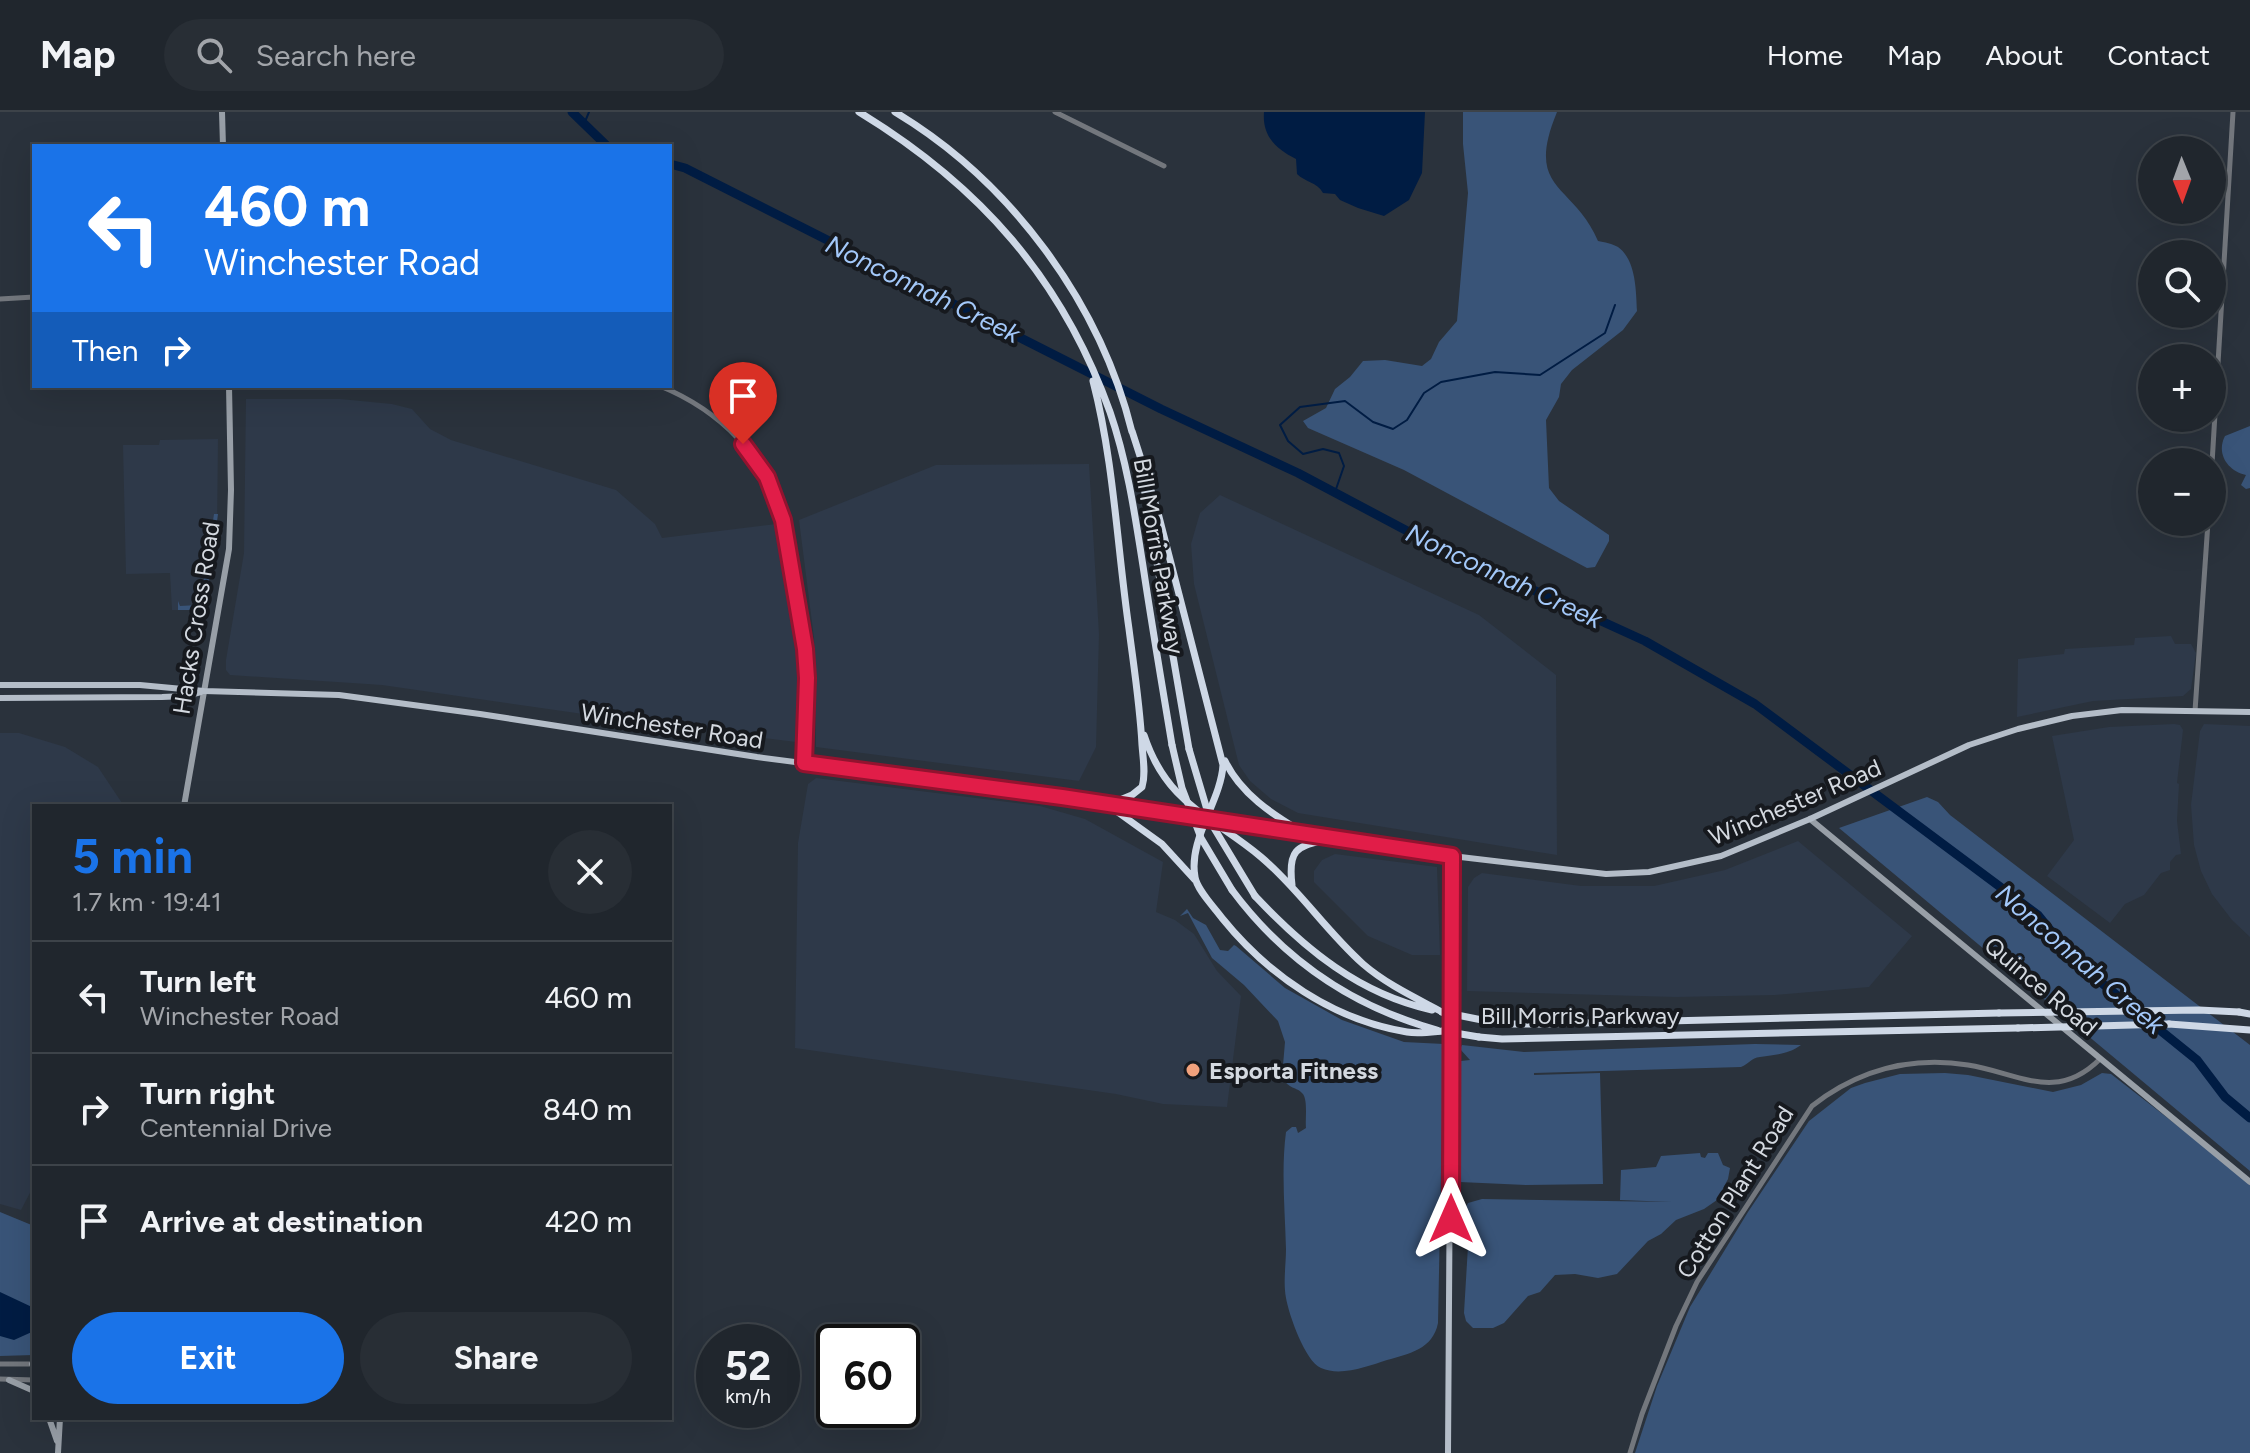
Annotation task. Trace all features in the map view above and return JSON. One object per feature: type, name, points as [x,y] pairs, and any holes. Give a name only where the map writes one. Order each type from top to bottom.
[{"type":"highway","name":"Bill Morris Parkway","points":[[859,112],[932,160],[962,186],[998,222],[1026,257],[1068,319],[1085,351],[1114,429],[1132,501],[1172,745],[1182,788],[1201,838],[1232,890],[1262,927],[1319,977],[1376,1009],[1443,1031],[1479,1037],[1517,1039],[2169,1024],[2250,1030]]},
{"type":"highway","name":"Bill Morris Parkway","points":[[895,112],[926,131],[987,184],[1035,234],[1099,340],[1122,393],[1132,431],[1156,549],[1189,749],[1211,823],[1255,896],[1292,935],[1327,963],[1391,998],[1442,1012],[1512,1024],[2199,1010],[2250,1013]]},
{"type":"highway","points":[[1085,351],[1103,422],[1115,500],[1119,558],[1141,725],[1144,781],[1132,795],[1108,805]]},
{"type":"highway","points":[[1132,431],[1161,523],[1223,765],[1222,778],[1205,818],[1195,861],[1195,880]]},
{"type":"highway","points":[[1141,725],[1148,747],[1162,773],[1187,804],[1262,858],[1292,885],[1320,921],[1365,966],[1442,1012]]},
{"type":"highway","points":[[1218,746],[1228,767],[1244,788],[1269,811],[1302,832]]},
{"type":"highway","points":[[1108,805],[1162,844],[1247,946],[1286,981],[1315,1000],[1373,1024],[1409,1033],[1443,1031]]},
{"type":"highway","points":[[1292,885],[1289,867],[1299,848],[1310,842],[1336,837]]},
{"type":"main road","points":[[222,112],[223,144]]},
{"type":"main road","name":"Hacks Cross Road","points":[[184,804],[230,535],[229,388]]},
{"type":"main road","name":"Winchester Road","points":[[0,685],[140,685],[204,691],[339,695],[1452,856],[1606,874],[1649,872],[1721,856],[1810,819],[1969,745],[2018,729],[2072,716],[2122,710],[2250,712]]},
{"type":"main road","name":"Winchester Road","points":[[0,698],[174,697],[204,691]]},
{"type":"main road","name":"Quince Road","points":[[1810,819],[2250,1182]]},
{"type":"main road","points":[[1448,1453],[1452,856]]},
{"type":"main road","points":[[9,1380],[32,1390]]},
{"type":"main road","points":[[50,1420],[58,1444]]},
{"type":"main road","points":[[58,1453],[60,1420]]},
{"type":"street","points":[[1055,112],[1164,166]]},
{"type":"street","points":[[2213,448],[2233,112]]},
{"type":"street","points":[[0,299],[32,297]]},
{"type":"street","points":[[664,388],[704,409],[731,430],[767,477],[780,511],[805,649],[804,763]]},
{"type":"street","points":[[2195,711],[2207,536]]},
{"type":"street","name":"Cotton Plant Road","points":[[1630,1453],[1676,1326],[1697,1282],[1812,1106],[1834,1088],[1858,1076],[1895,1065],[1967,1065],[2033,1082],[2055,1084],[2072,1080],[2100,1059]]},
{"type":"street","points":[[0,1364],[32,1363]]},
{"type":"street","points":[[0,1379],[32,1380]]},
{"type":"shaded area","points":[[1264,112],[1425,112],[1422,173],[1409,200],[1384,216],[1340,200],[1335,194],[1323,193],[1297,174],[1296,159],[1272,141],[1265,128]]},
{"type":"shaded area","points":[[1463,112],[1557,112],[1548,138],[1546,158],[1549,172],[1588,222],[1598,241],[1618,247],[1632,267],[1637,311],[1623,330],[1572,370],[1561,384],[1559,397],[1546,420],[1549,488],[1559,501],[1609,535],[1609,541],[1595,567],[1587,568],[1404,470],[1308,428],[1303,421],[1326,408],[1335,389],[1363,361],[1385,360],[1422,366],[1431,359],[1439,342],[1457,321],[1468,193]]},
{"type":"shaded area","points":[[246,399],[340,399],[412,409],[430,429],[451,440],[616,490],[655,524],[662,538],[776,524],[796,642],[799,699],[796,742],[382,685],[230,675],[226,670],[226,660],[244,553]]},
{"type":"shaded area","points":[[2250,426],[2250,488],[2241,485],[2246,475],[2233,470],[2226,461],[2226,448],[2222,448],[2225,436]]},
{"type":"shaded area","points":[[218,439],[217,531],[205,610],[172,610],[170,573],[126,574],[123,445],[159,445],[160,440]]},
{"type":"shaded area","points":[[1089,464],[1099,634],[1096,747],[1079,781],[816,747],[814,638],[799,520],[936,465]]},
{"type":"shaded area","points":[[1220,495],[1479,615],[1556,675],[1557,855],[1298,813],[1271,799],[1250,781],[1239,765],[1194,584],[1191,544],[1200,513]]},
{"type":"shaded area","points":[[214,514],[218,514],[205,610],[178,610],[178,601],[180,606],[198,605],[201,600]]},
{"type":"shaded area","points":[[2171,636],[2175,644],[2191,644],[2196,653],[2191,689],[2183,696],[2093,701],[2017,717],[2018,659],[2064,654],[2065,649],[2134,645],[2135,638]]},
{"type":"shaded area","points":[[2204,724],[2250,726],[2250,937],[2212,894],[2194,845],[2191,805],[2200,731]]},
{"type":"shaded area","points":[[2180,725],[2183,730],[2177,783],[2181,854],[2170,862],[2170,870],[2161,873],[2144,895],[2125,904],[2110,923],[2047,876],[2074,840],[2052,736],[2109,727]]},
{"type":"shaded area","points":[[0,733],[19,733],[65,747],[98,767],[123,804],[32,804],[32,1189],[21,1210],[0,1204]]},
{"type":"shaded area","points":[[816,778],[1040,806],[1085,819],[1163,862],[1156,912],[1175,920],[1194,934],[1217,971],[1241,996],[1227,1107],[1163,1104],[1116,1094],[795,1048],[798,843],[808,784]]},
{"type":"shaded area","points":[[1927,797],[1938,802],[1950,815],[2250,1045],[2250,1171],[1839,828]]},
{"type":"shaded area","points":[[1798,841],[1912,936],[1869,987],[1775,995],[1676,997],[1467,991],[1468,887],[1482,873],[1581,886],[1654,886],[1725,870]]},
{"type":"shaded area","points":[[1335,854],[1437,867],[1440,955],[1412,955],[1368,936],[1314,882],[1314,871],[1322,860]]},
{"type":"shaded area","points":[[1187,909],[1193,918],[1206,925],[1220,950],[1228,951],[1236,946],[1285,988],[1342,1020],[1404,1042],[1444,1044],[1447,1085],[1442,1122],[1438,1323],[1431,1339],[1419,1349],[1363,1368],[1337,1371],[1315,1364],[1304,1347],[1290,1315],[1285,1292],[1284,1175],[1286,1132],[1292,1127],[1296,1127],[1298,1133],[1306,1128],[1305,1097],[1282,1077],[1285,1042],[1278,1021],[1244,985],[1212,958],[1188,913],[1180,916]]},
{"type":"shaded area","points":[[1462,1045],[1524,1052],[1801,1045],[1786,1052],[1757,1058],[1741,1067],[1534,1073],[1600,1073],[1603,1184],[1460,1182],[1460,1063],[1470,1060],[1460,1049]]},
{"type":"shaded area","points":[[1945,1073],[2053,1092],[2081,1085],[2102,1073],[2111,1074],[2250,1182],[2250,1453],[1635,1453],[1657,1386],[1690,1307],[1809,1121],[1851,1088],[1865,1083],[1900,1074]]},
{"type":"shaded area","points":[[1700,1153],[1705,1158],[1708,1153],[1718,1153],[1723,1165],[1730,1168],[1717,1200],[1676,1220],[1648,1241],[1617,1274],[1598,1278],[1555,1275],[1540,1292],[1528,1296],[1504,1323],[1493,1328],[1473,1328],[1466,1321],[1468,1246],[1462,1226],[1468,1203],[1482,1199],[1672,1202],[1620,1200],[1621,1170],[1656,1167],[1661,1156]]},
{"type":"shaded area","points":[[0,1212],[32,1225],[32,1355],[0,1356]]},
{"type":"shaded area","points":[[0,1292],[32,1307],[32,1332],[14,1340],[0,1336]]},
{"type":"waterway","name":"Nonconnah Creek","points":[[572,112],[605,144]]},
{"type":"waterway","points":[[584,124],[589,112]]},
{"type":"waterway","name":"Nonconnah Creek","points":[[672,165],[685,168],[1161,409],[1298,473],[1428,542],[1645,641],[1755,704],[2038,915],[2077,963],[2197,1060],[2225,1097],[2250,1118]]},
{"type":"waterway","points":[[1335,492],[1344,466],[1339,453],[1323,449],[1303,454],[1288,441],[1280,425],[1300,407],[1345,401],[1373,422],[1393,429],[1407,420],[1424,393],[1441,382],[1495,372],[1540,375],[1605,333],[1615,305]]},
{"type":"place","name":"Esporta Fitness","points":[[1193,1070]]},
{"type":"route","points":[[743,444],[767,477],[783,520],[805,649],[804,763],[1062,797],[1452,856],[1451,1219]]}]
